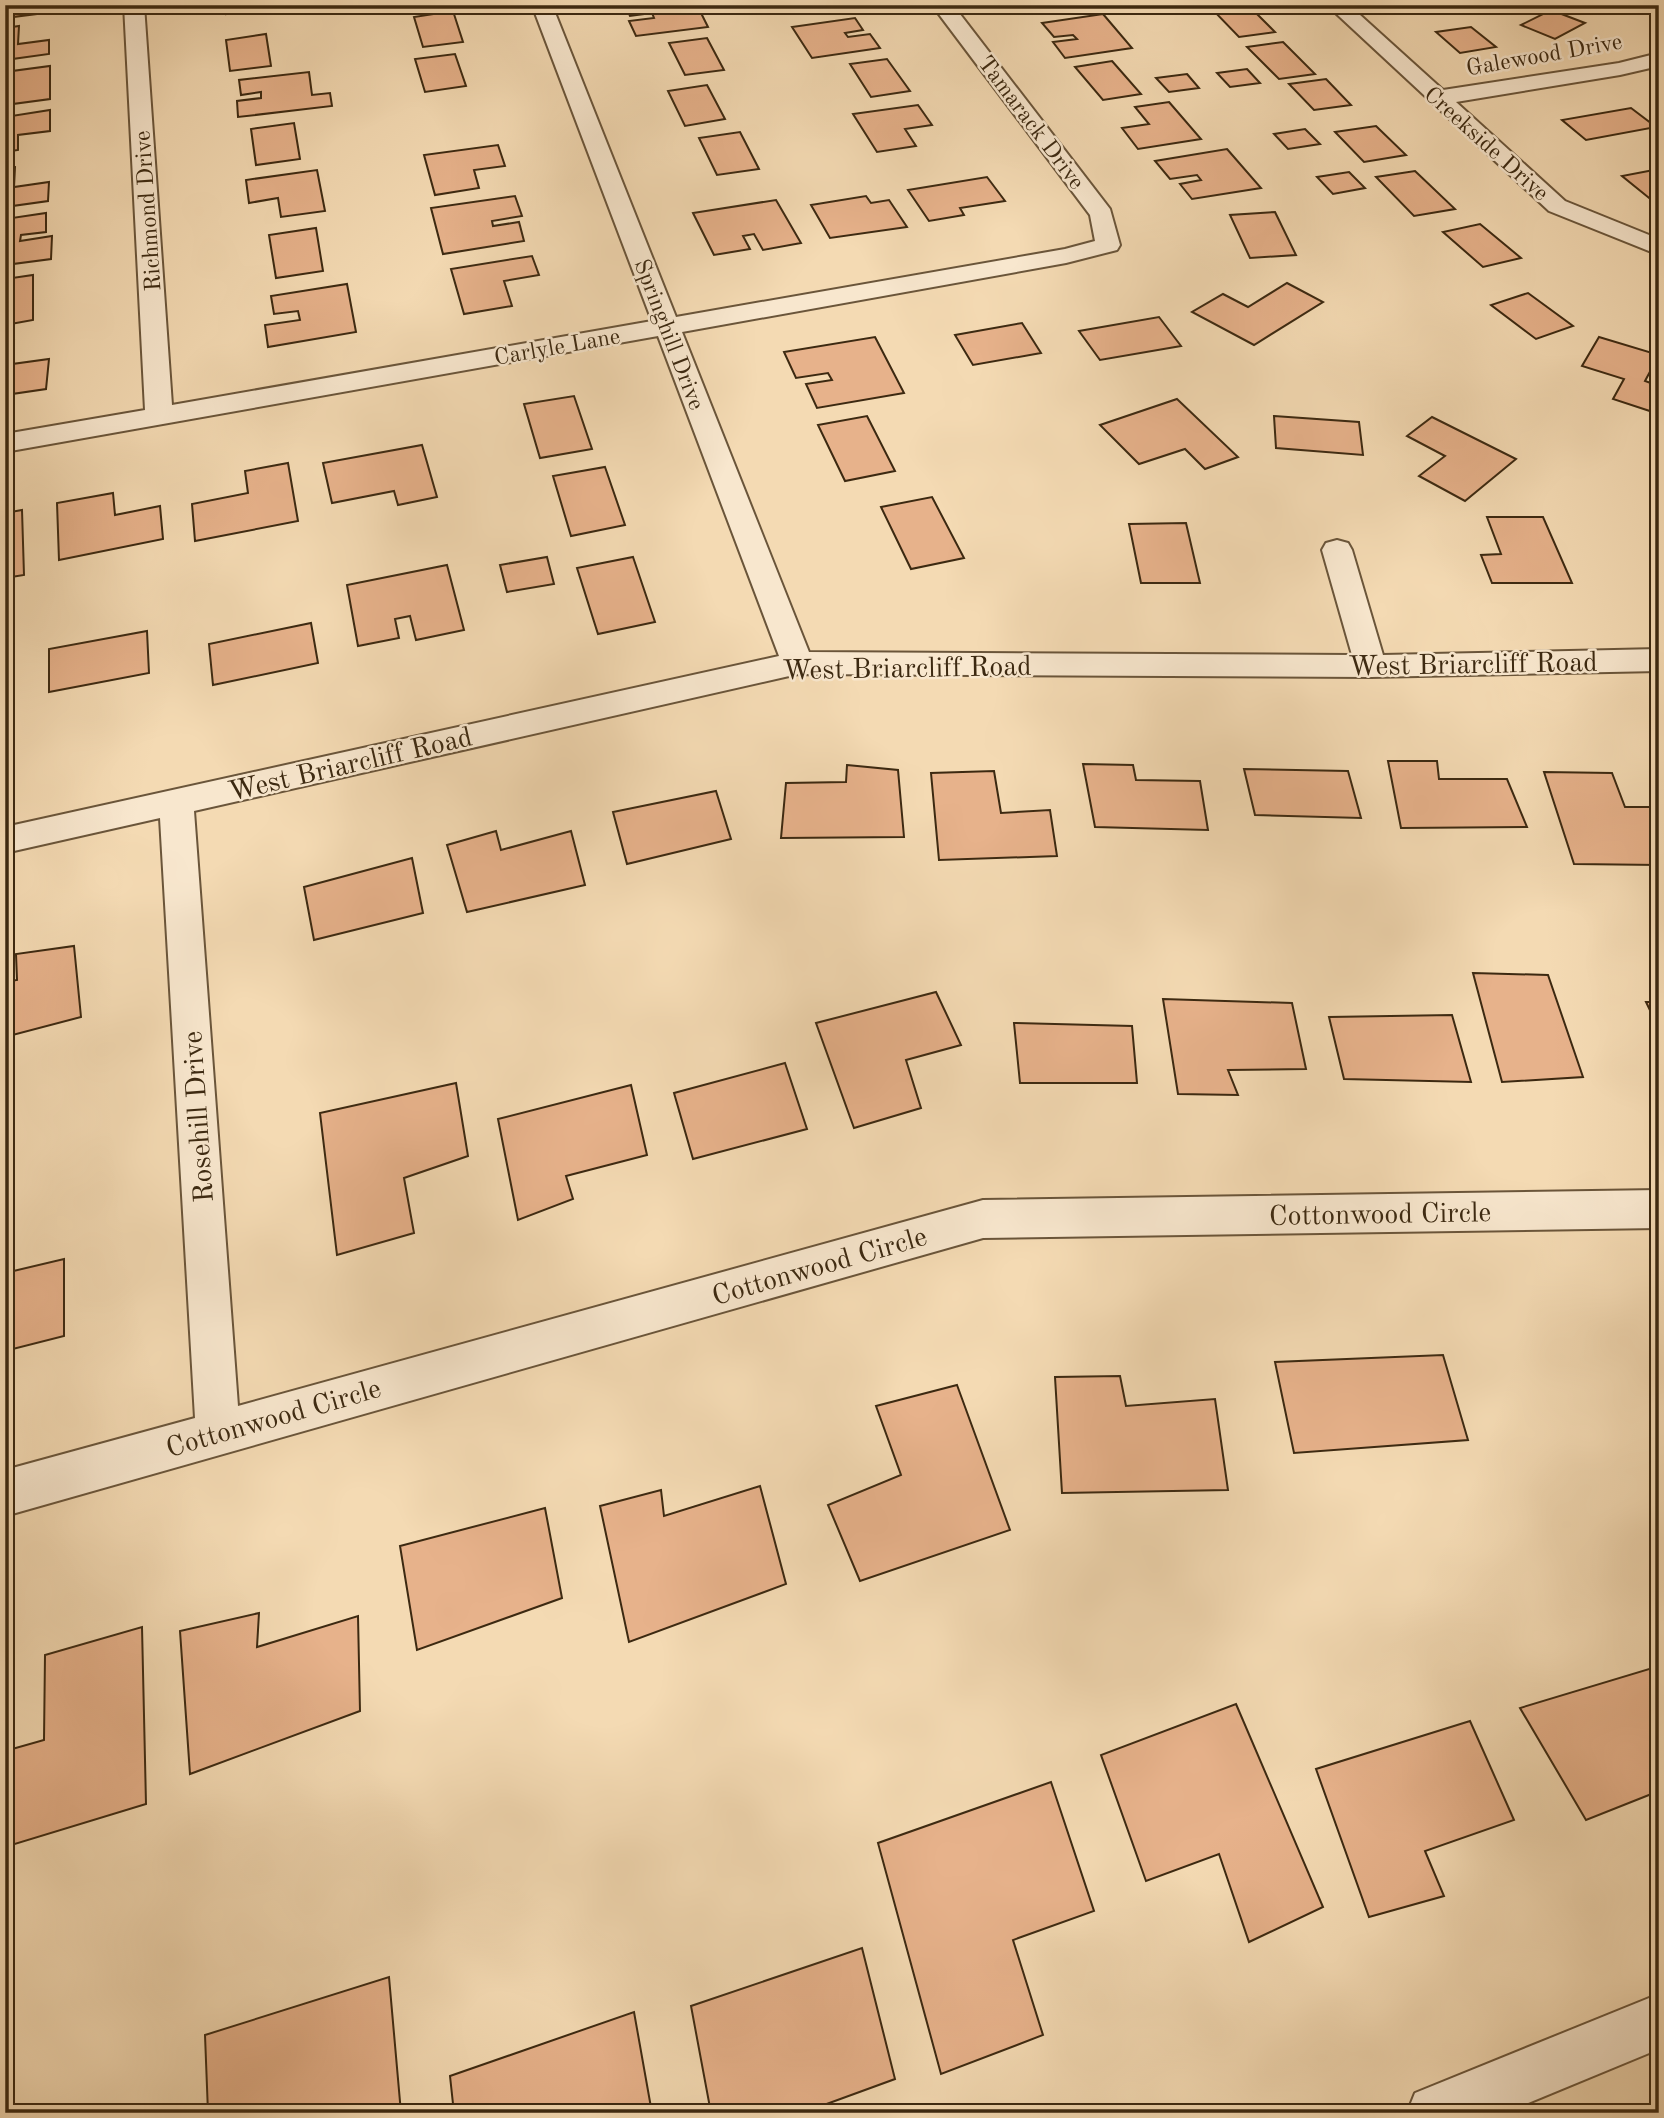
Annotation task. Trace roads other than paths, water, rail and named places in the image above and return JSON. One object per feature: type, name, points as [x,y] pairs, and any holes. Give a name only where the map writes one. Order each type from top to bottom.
[{"type":"street","name":"Richmond Drive","points":[[134,5],[159,416]]},
{"type":"street","name":"Springhill Drive","points":[[542,5],[797,663]]},
{"type":"street","name":"Tamarack Drive","points":[[942,5],[1102,214],[1108,245]]},
{"type":"street","name":"Creekside Drive","points":[[1336,5],[1557,206],[1659,248]]},
{"type":"street","name":"Galewood Drive","points":[[1437,99],[1620,69],[1659,59]]},
{"type":"street","name":"Carlyle Lane","points":[[5,443],[1066,256],[1108,245]]},
{"type":"street","points":[[1337,550],[1371,666]]},
{"type":"street","name":"West Briarcliff Road","points":[[5,840],[797,663],[1371,666],[1659,660]]},
{"type":"street","name":"Rosehill Drive","points":[[176,802],[218,1432]]},
{"type":"street","name":"Cottonwood Circle","points":[[5,1493],[983,1219],[1659,1209]]},
{"type":"street","points":[[1435,2113],[1659,2021]]}]
